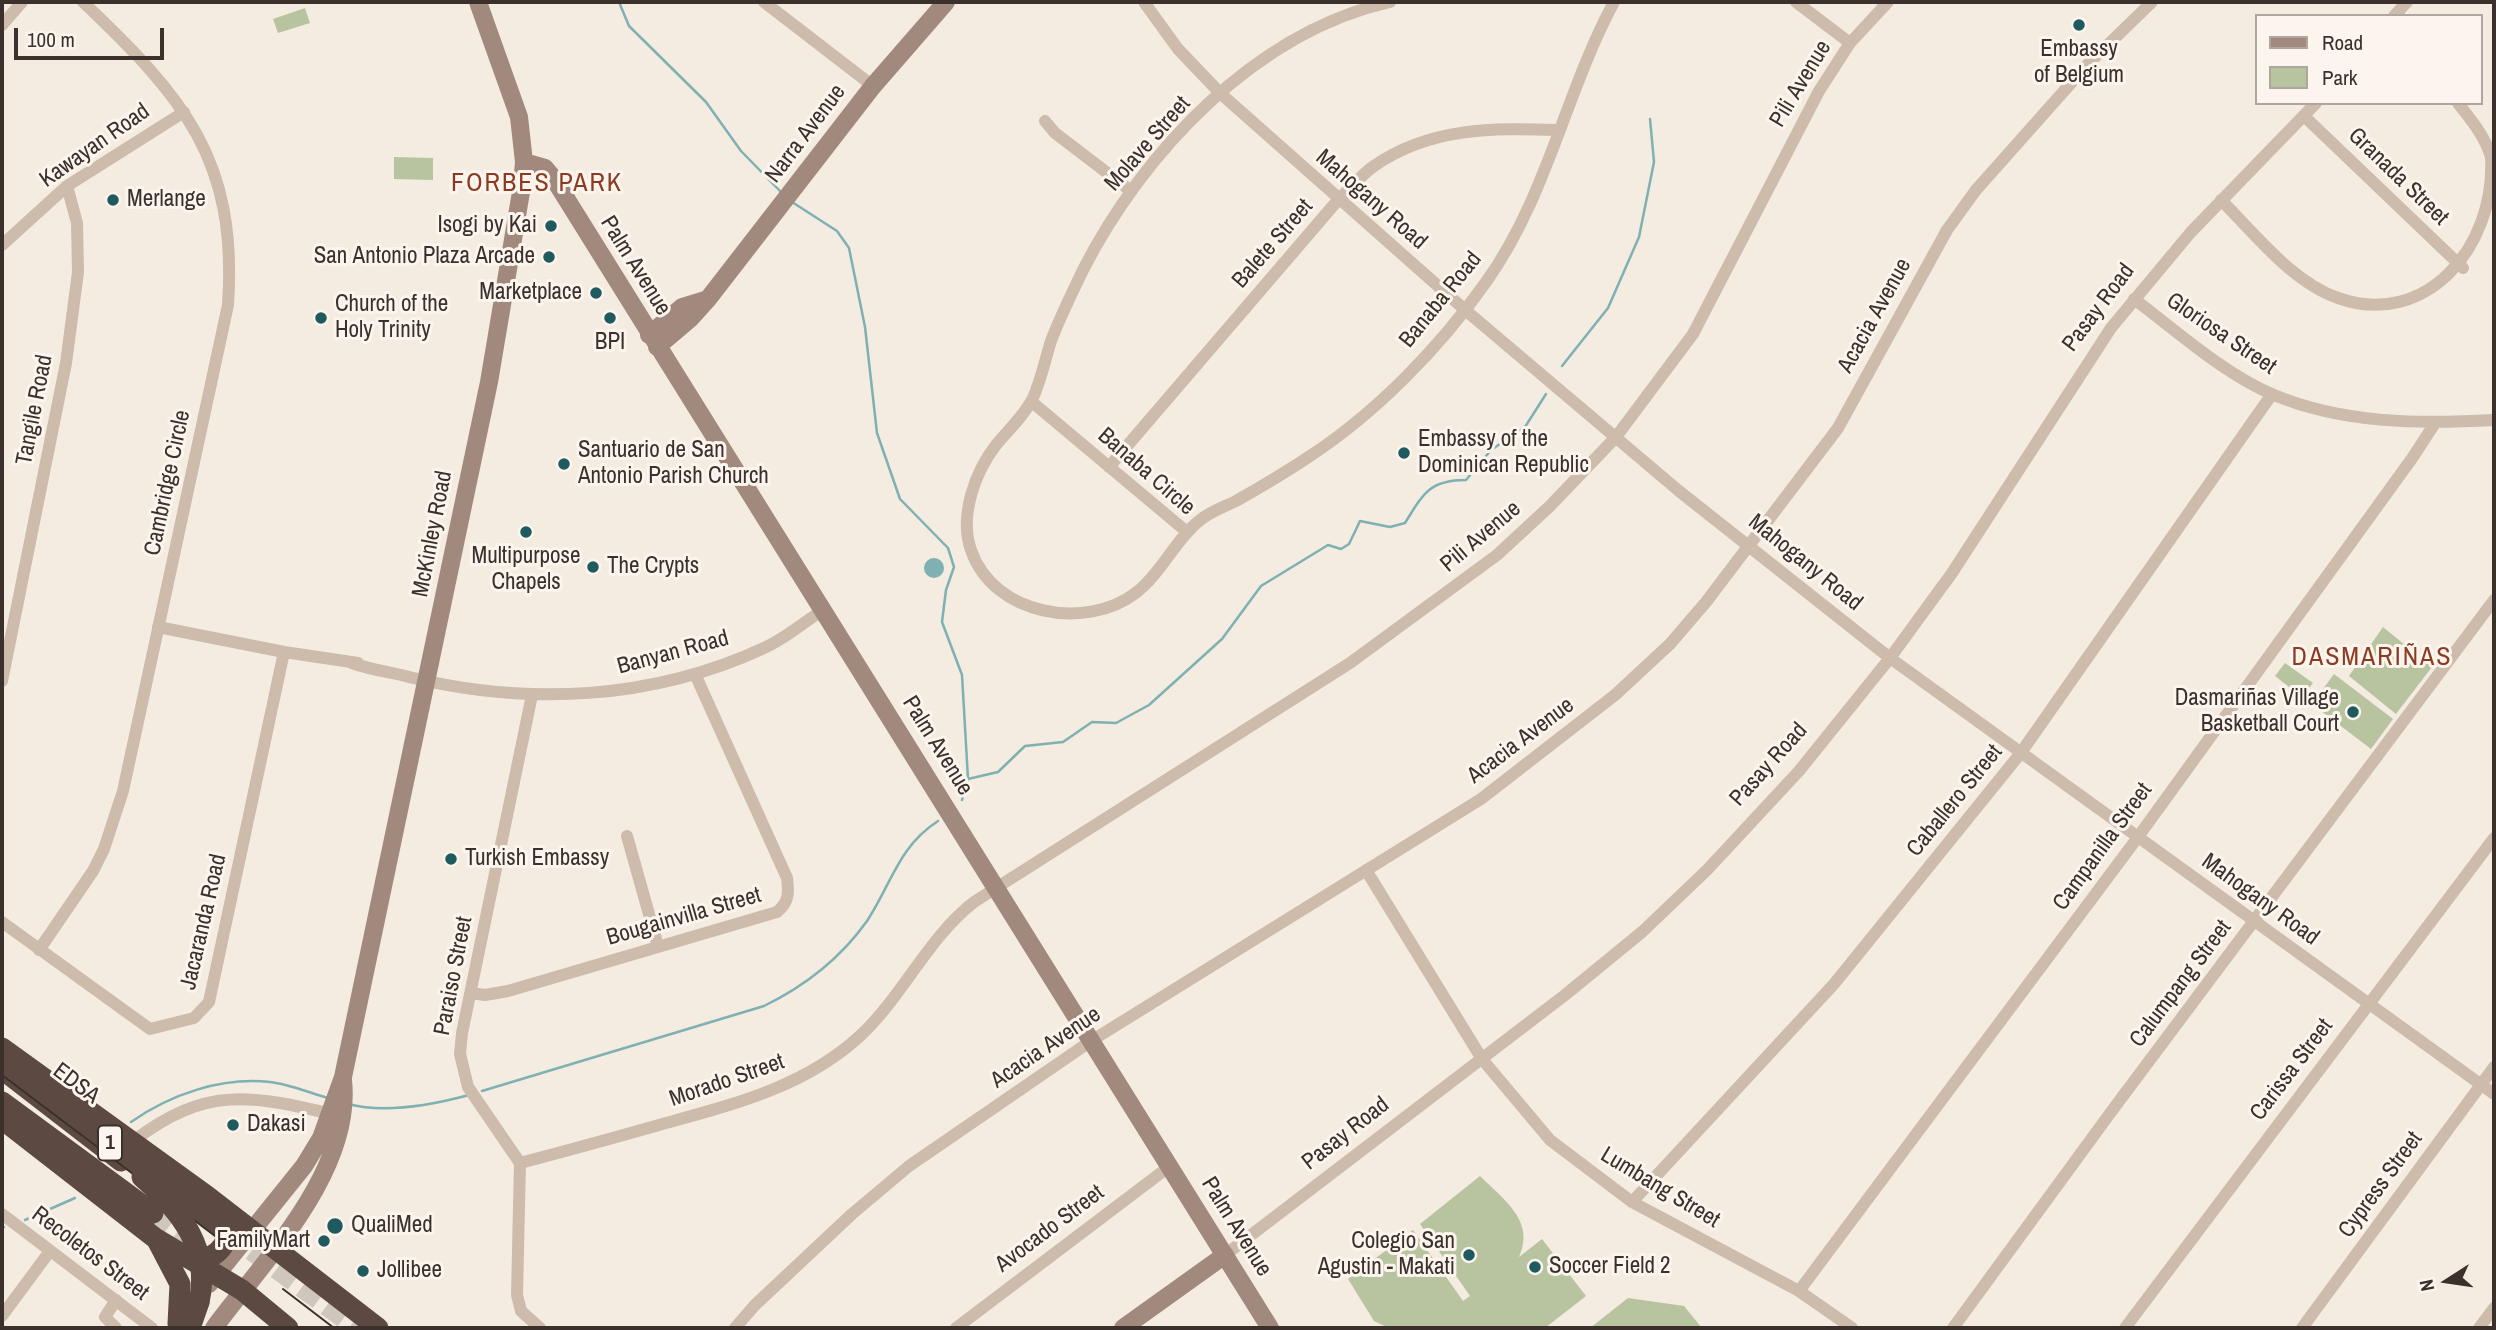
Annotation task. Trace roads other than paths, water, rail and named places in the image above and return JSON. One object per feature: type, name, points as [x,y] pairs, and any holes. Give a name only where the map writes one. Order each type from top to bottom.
[{"type":"highway","name":"1","points":[[2,1048],[132,1142],[221,1217],[251,1231],[274,1247],[378,1328]]},
{"type":"highway","name":"EDSA","points":[[2,1059],[221,1217]]},
{"type":"highway","points":[[2,1069],[142,1177],[183,1217],[197,1247],[203,1278],[181,1327]]},
{"type":"highway","name":"1","points":[[2,1102],[153,1213]]},
{"type":"highway","name":"1","points":[[2,1119],[155,1238],[242,1290],[288,1328]]},
{"type":"highway","points":[[194,1260],[212,1256],[225,1244],[229,1226],[221,1217]]},
{"type":"highway","points":[[155,1238],[179,1279],[181,1327]]},
{"type":"street","points":[[2,24],[22,2]]},
{"type":"street","name":"Cambridge Circle","points":[[39,950],[81,891],[104,849],[123,791],[228,305],[230,273],[229,239],[221,192],[207,149],[184,112],[135,51],[83,2]]},
{"type":"street","name":"McKinley Road","points":[[214,1328],[322,1179],[489,382],[524,162],[519,117],[478,2]]},
{"type":"street","points":[[764,2],[873,86]]},
{"type":"street","name":"Narra Avenue","points":[[653,341],[691,320],[873,86],[946,2]]},
{"type":"street","name":"Mahogany Road","points":[[1144,2],[1178,49],[1220,93],[1338,200],[1616,437],[1750,546],[1890,658],[2020,754],[2494,1094]]},
{"type":"street","name":"Molave Street","points":[[1032,402],[1053,337],[1083,271],[1131,191],[1243,71],[1275,50],[1366,7],[1390,2]]},
{"type":"street","name":"Banaba Road","points":[[1187,532],[1200,520],[1315,452],[1351,424],[1396,385],[1485,284],[1525,220],[1558,130],[1614,2]]},
{"type":"street","points":[[1797,2],[1850,43]]},
{"type":"street","name":"Pili Avenue","points":[[997,887],[1371,648],[1497,555],[1616,437],[1693,334],[1795,135],[1850,43],[1888,2]]},
{"type":"street","name":"Acacia Avenue","points":[[735,1328],[755,1304],[842,1223],[909,1166],[1091,1041],[1482,799],[1615,695],[1670,643],[1750,546],[1838,428],[1947,230],[1976,190],[2088,64],[2152,2]]},
{"type":"street","name":"Pasay Road","points":[[1123,1328],[1225,1255],[1482,1059],[1642,932],[1707,870],[1799,771],[1890,658],[1942,587],[2075,380],[2134,299],[2221,200],[2314,105]]},
{"type":"street","points":[[2221,200],[2302,278],[2322,292],[2365,304],[2403,303],[2445,285],[2479,247],[2488,225],[2494,185],[2491,158],[2480,132],[2460,105]]},
{"type":"street","name":"Kawayan Road","points":[[2,245],[67,186],[184,112]]},
{"type":"street","name":"Granada Street","points":[[2304,116],[2463,268]]},
{"type":"street","points":[[1045,121],[1055,133],[1131,191]]},
{"type":"street","name":"Balete Street","points":[[1109,467],[1338,200],[1373,166],[1432,138],[1489,128],[1558,130]]},
{"type":"street","name":"Palm Avenue","points":[[524,162],[545,168],[997,887],[1270,1328]]},
{"type":"street","points":[[522,186],[533,179],[542,180],[559,191]]},
{"type":"street","name":"Tangile Road","points":[[2,681],[70,337],[78,272],[77,223],[67,186]]},
{"type":"street","name":"Gloriosa Street","points":[[2134,299],[2225,366],[2272,394],[2302,405],[2373,420],[2435,423],[2494,420]]},
{"type":"street","name":"Caballero Street","points":[[1632,1202],[1834,984],[2020,754],[2272,394]]},
{"type":"street","name":"Banaba Circle","points":[[1032,402],[1109,467],[1187,532],[1157,572],[1136,593],[1099,611],[1080,614],[1026,606],[992,585],[970,549],[968,526],[971,496],[993,449],[1032,402]]},
{"type":"street","name":"Campanilla Street","points":[[1799,1291],[2138,837],[2435,423]]},
{"type":"street","name":"Calumpang Street","points":[[1953,1328],[2494,600]]},
{"type":"street","name":"Banyan Road","points":[[158,627],[284,652],[365,663],[428,682],[532,695],[579,696],[641,688],[695,674],[766,647],[822,610]]},
{"type":"street","name":"Jacaranda Road","points":[[39,950],[150,1029],[194,1018],[209,1002],[284,652]]},
{"type":"street","name":"Bougainvilla Street","points":[[471,993],[485,995],[508,991],[777,912],[789,895],[788,878],[695,674]]},
{"type":"street","name":"Paraiso Street","points":[[520,1163],[478,1104],[464,1076],[460,1054],[462,1033],[532,695]]},
{"type":"street","points":[[627,836],[659,946]]},
{"type":"street","name":"Carissa Street","points":[[2125,1328],[2494,838]]},
{"type":"street","name":"Lumbang Street","points":[[1366,870],[1482,1059],[1550,1140],[1632,1202],[1799,1291],[1852,1328]]},
{"type":"street","name":"Morado Street","points":[[520,1163],[721,1108],[786,1086],[812,1072],[859,1037],[887,1008],[950,921],[997,887]]},
{"type":"street","points":[[2,922],[39,950]]},
{"type":"street","name":"Cypress Street","points":[[2302,1328],[2494,1068]]},
{"type":"street","points":[[132,1142],[171,1114],[193,1105],[254,1099],[337,1116]]},
{"type":"street","name":"McKinley Road","points":[[181,1327],[216,1274],[304,1166],[337,1116]]},
{"type":"street","points":[[520,1163],[516,1295],[521,1311],[540,1328]]},
{"type":"street","name":"Avocado Street","points":[[957,1328],[1170,1166]]},
{"type":"street","name":"Recoletos Street","points":[[2,1214],[152,1328]]},
{"type":"street","points":[[2,1316],[50,1251]]},
{"type":"street","points":[[116,1300],[106,1317],[116,1328]]},
{"type":"street","points":[[2479,1328],[2494,1308]]},
{"type":"water","points":[[930,558],[938,558],[944,568],[938,578],[930,578],[924,572],[924,564]]},
{"type":"waterway","points":[[619,2],[629,26],[706,102],[741,151],[781,192]]},
{"type":"waterway","points":[[1562,366],[1608,308],[1639,237],[1654,162],[1650,119]]},
{"type":"waterway","points":[[792,202],[837,231],[849,248],[865,327],[877,433],[900,499],[948,548],[954,567],[946,590],[942,622],[962,675],[968,779],[962,800]]},
{"type":"waterway","points":[[968,779],[998,772],[1025,746],[1063,742],[1092,722],[1116,723],[1149,705],[1222,639],[1261,586],[1328,545],[1341,549],[1349,544],[1360,521],[1390,527],[1405,523],[1428,491],[1443,483],[1466,480],[1491,450],[1525,427],[1546,394]]},
{"type":"waterway","points":[[482,1091],[764,1006],[794,990],[821,970],[857,935],[905,854],[924,831],[938,821]]},
{"type":"waterway","points":[[131,1122],[180,1096],[233,1082],[277,1083],[328,1098]]},
{"type":"waterway","points":[[348,1104],[393,1108],[424,1105],[469,1095]]},
{"type":"waterway","points":[[25,1220],[75,1198]]},
{"type":"tunnel","points":[[153,1213],[199,1248]]},
{"type":"tunnel","points":[[227,1232],[358,1328]]},
{"type":"tram line","points":[[2,1075],[219,1239]]},
{"type":"tram line","points":[[283,1289],[334,1328]]},
{"type":"place","name":"Embassy of Belgium","points":[[2079,25]]},
{"type":"place","name":"Merlange","points":[[113,200]]},
{"type":"place","name":"Isogi by Kai","points":[[551,226]]},
{"type":"place","name":"San Antonio Plaza Arcade","points":[[549,257]]},
{"type":"place","name":"Marketplace","points":[[596,293]]},
{"type":"place","name":"Church of the Holy Trinity","points":[[321,318]]},
{"type":"place","name":"BPI","points":[[610,318]]},
{"type":"place","name":"Embassy of the Dominican Republic","points":[[1404,453]]},
{"type":"place","name":"Santuario de San Antonio Parish Church","points":[[564,464]]},
{"type":"place","name":"Multipurpose Chapels","points":[[526,532]]},
{"type":"place","name":"The Crypts","points":[[593,567]]},
{"type":"place","name":"Dasmariñas Village Basketball Court","points":[[2353,712]]},
{"type":"place","name":"Turkish Embassy","points":[[451,859]]},
{"type":"place","name":"Dakasi","points":[[233,1125]]},
{"type":"place","name":"QualiMed","points":[[335,1226]]},
{"type":"place","name":"FamilyMart","points":[[324,1241]]},
{"type":"place","name":"Colegio San Agustin - Makati","points":[[1469,1255]]},
{"type":"place","name":"Soccer Field 2","points":[[1535,1267]]},
{"type":"place","name":"Jollibee","points":[[363,1271]]},
{"type":"district","name":"FORBES PARK","points":[[537,184]]},
{"type":"district","name":"DASMARIÑAS","points":[[2372,658]]}]
